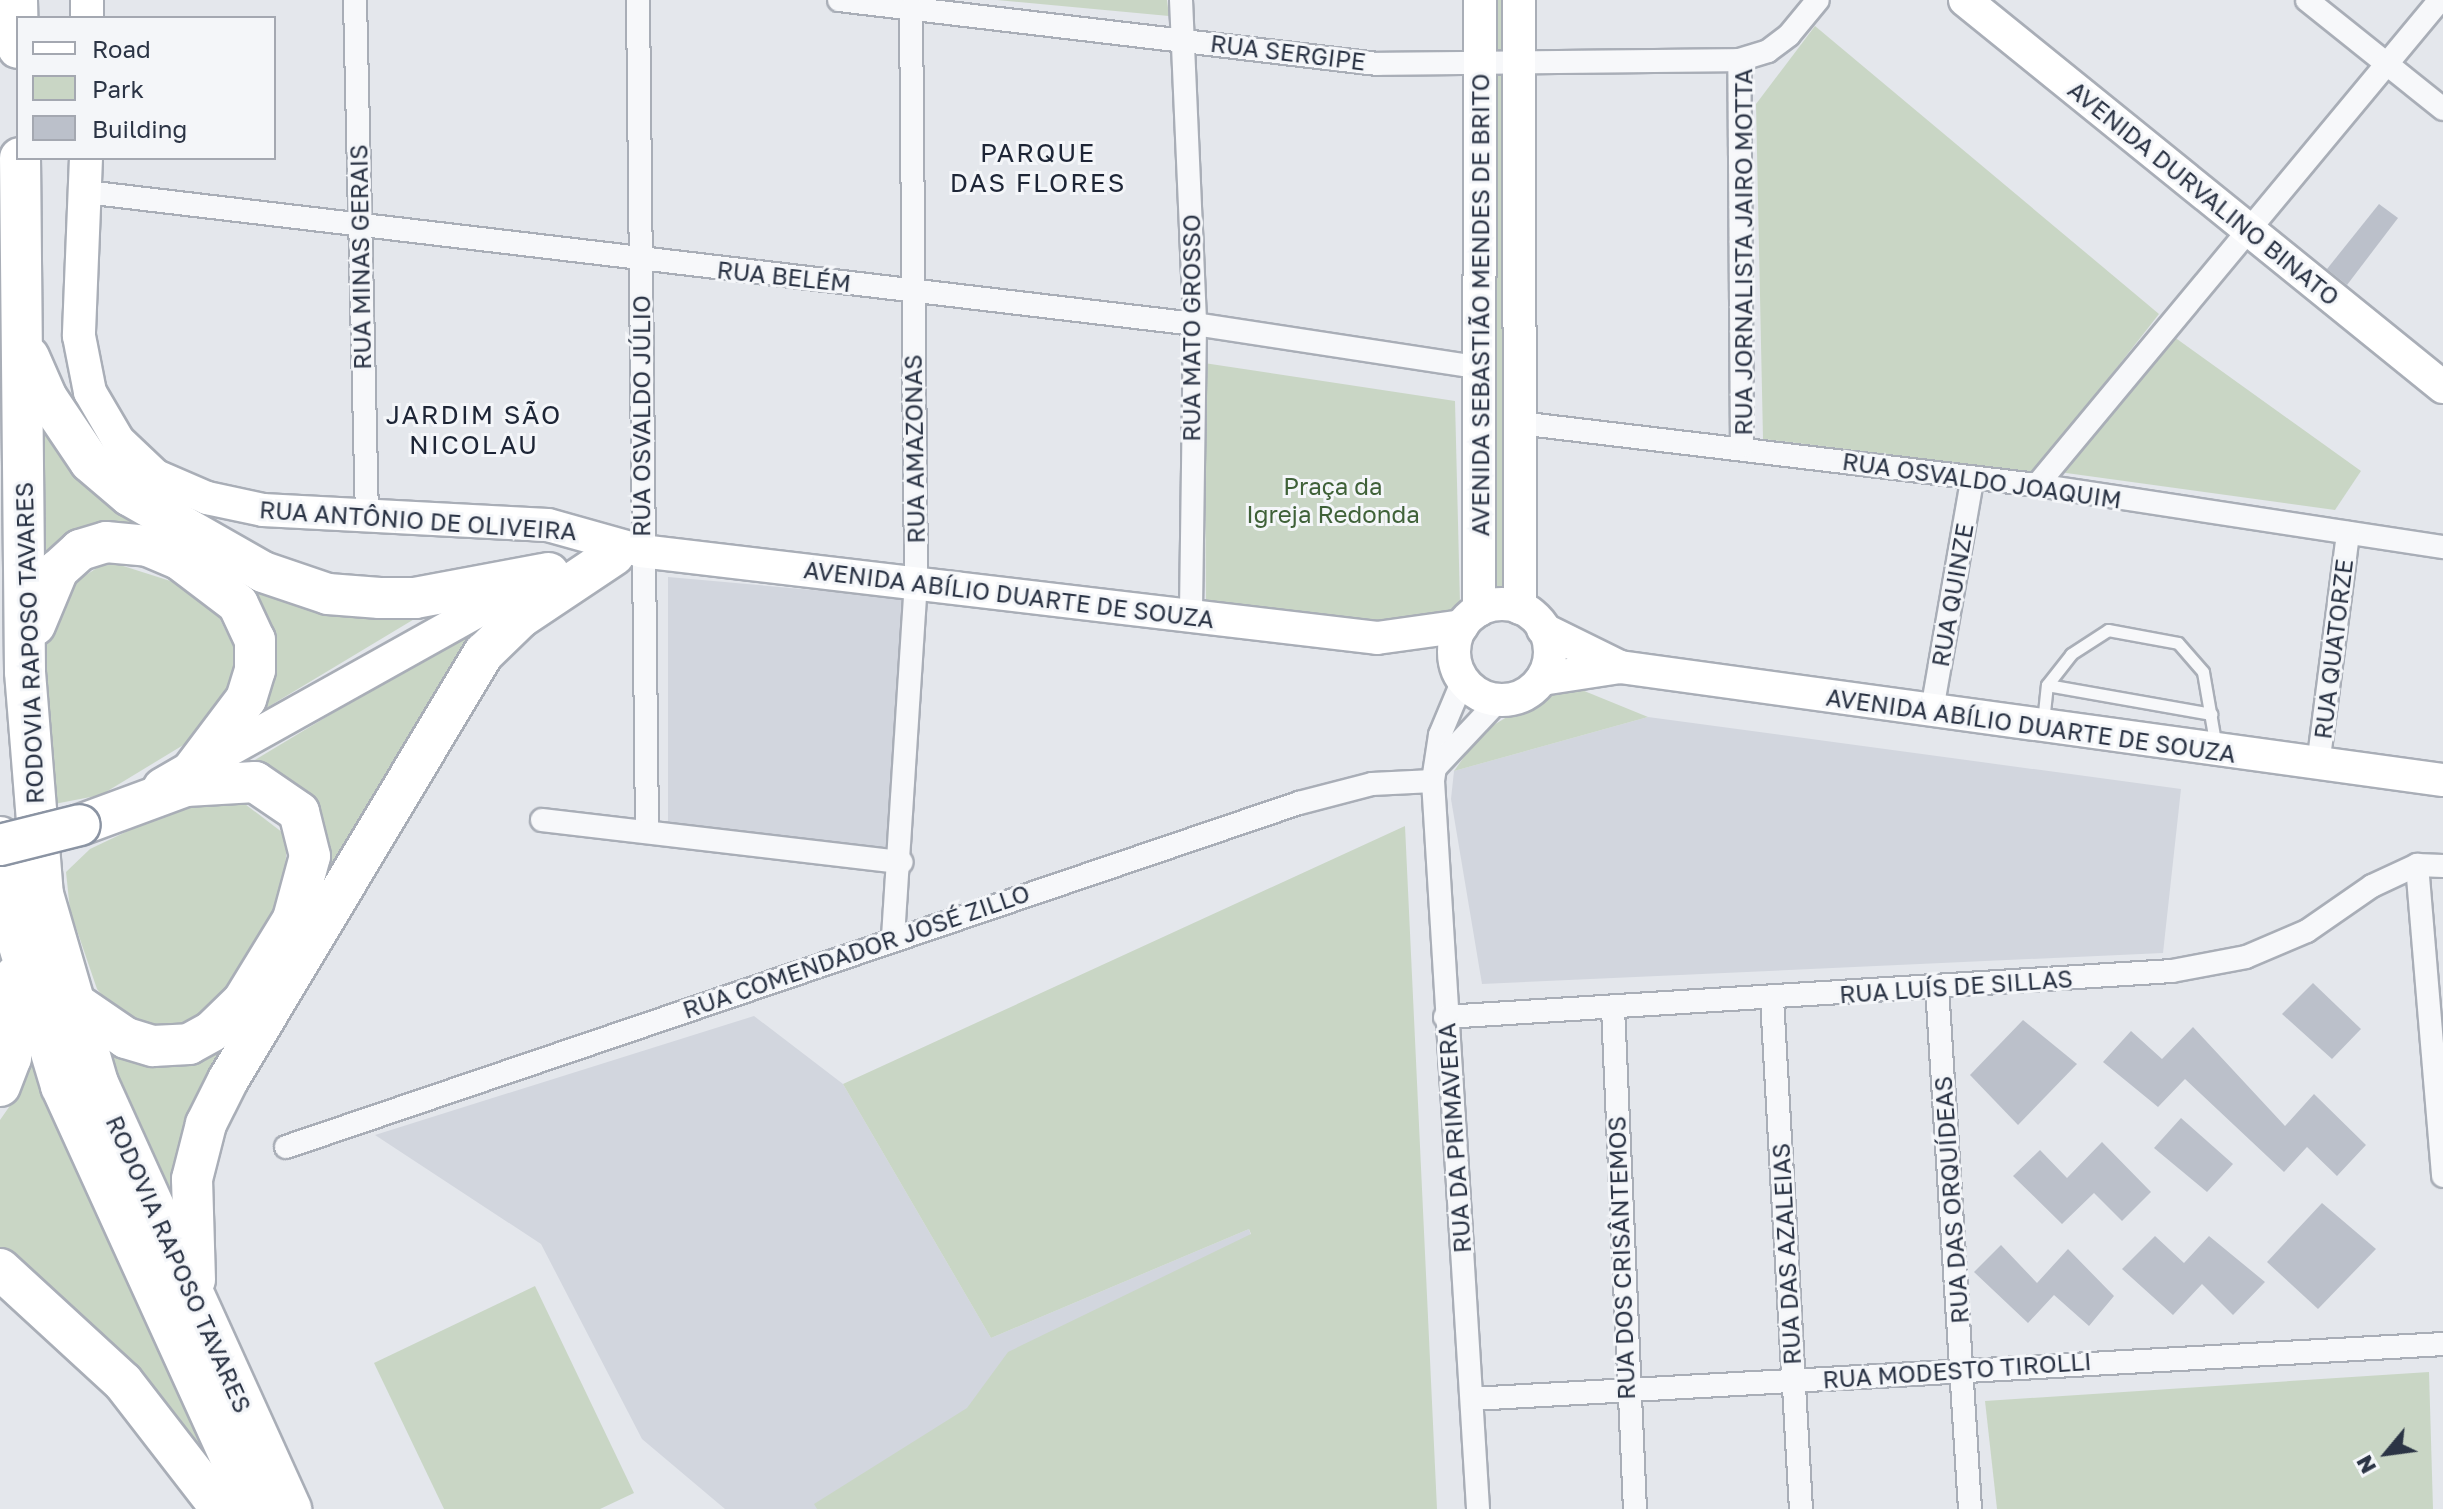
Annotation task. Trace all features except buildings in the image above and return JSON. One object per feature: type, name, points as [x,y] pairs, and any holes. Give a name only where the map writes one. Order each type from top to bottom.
[{"type":"highway","name":"RODOVIA RAPOSO TAVARES","points":[[20,160],[25,672],[43,894],[69,999],[98,1083],[197,1308],[291,1509]]},
{"type":"highway","points":[[23,343],[47,398],[90,462],[150,509],[263,572],[328,594],[380,598],[415,598],[549,573]]},
{"type":"highway","points":[[0,845],[80,825],[150,796],[191,772],[246,699],[255,670],[255,640],[231,597],[179,559],[124,543],[80,550],[47,583],[25,672]]},
{"type":"highway","points":[[197,1308],[192,1179],[206,1124],[228,1080],[484,653],[520,618],[627,553]]},
{"type":"highway","points":[[69,999],[126,1038],[168,1048],[189,1044],[232,1015],[293,919],[310,856],[307,827],[287,801],[255,782],[228,779],[150,796]]},
{"type":"highway","name":"RODOVIA RAPOSO TAVARES","points":[[0,837],[16,936],[61,1086],[254,1509]]},
{"type":"highway","points":[[0,1086],[14,1040],[16,936]]},
{"type":"highway","points":[[0,1269],[123,1382],[221,1509]]},
{"type":"main road","name":"AVENIDA SEBASTIÃO MENDES DE BRITO","points":[[1470,618],[1481,368],[1480,0]]},
{"type":"main road","name":"AVENIDA SEBASTIÃO MENDES DE BRITO","points":[[1519,0],[1519,423],[1532,618]]},
{"type":"main road","name":"AVENIDA DURVALINO BINATO","points":[[1965,0],[2443,387]]},
{"type":"main road","name":"RUA ANTÔNIO DE OLIVEIRA","points":[[86,160],[79,336],[90,392],[118,440],[156,476],[207,498],[263,510],[548,525],[627,553]]},
{"type":"main road","points":[[191,772],[549,573],[627,553]]},
{"type":"main road","name":"AVENIDA ABÍLIO DUARTE DE SOUZA","points":[[627,553],[916,581],[1377,638],[1460,674]]},
{"type":"main road","points":[[1470,618],[1532,618],[1549,646],[1542,679],[1523,695],[1499,700],[1460,674],[1454,646],[1470,618]]},
{"type":"main road","name":"AVENIDA ABÍLIO DUARTE DE SOUZA","points":[[1377,638],[1470,618]]},
{"type":"main road","name":"AVENIDA ABÍLIO DUARTE DE SOUZA","points":[[1532,618],[1620,667]]},
{"type":"main road","name":"AVENIDA ABÍLIO DUARTE DE SOUZA","points":[[1542,679],[1620,667],[2216,752],[2443,780]]},
{"type":"street","name":"RUA MINAS GERAIS","points":[[355,0],[357,223],[367,515]]},
{"type":"street","name":"RUA OSVALDO JÚLIO","points":[[638,0],[642,261],[627,553],[647,832]]},
{"type":"street","name":"RUA SERGIPE","points":[[839,0],[1184,38],[1377,64],[1479,67],[1616,57],[1739,60]]},
{"type":"street","name":"RUA MATO GROSSO","points":[[1181,0],[1195,324],[1191,617]]},
{"type":"street","name":"RUA JORNALISTA JAIRO MOTTA","points":[[1742,446],[1739,60],[1768,51],[1789,35],[1818,0]]},
{"type":"street","points":[[2307,0],[2443,109]]},
{"type":"street","points":[[2037,485],[2254,231],[2385,64],[2440,0]]},
{"type":"street","name":"RUA AMAZONAS","points":[[893,937],[902,862],[916,581],[911,289],[911,8]]},
{"type":"street","name":"RUA BELÉM","points":[[86,192],[357,223],[642,261],[911,289],[1195,324],[1481,368]]},
{"type":"street","name":"RUA OSVALDO JOAQUIM","points":[[1519,423],[1742,446],[1972,480],[2037,485],[2443,547]]},
{"type":"street","name":"RUA QUINZE","points":[[1932,710],[1972,480]]},
{"type":"street","name":"RUA QUATORZE","points":[[2318,765],[2348,533]]},
{"type":"street","name":"RUA DA PRIMAVERA","points":[[1460,674],[1440,735],[1434,774],[1445,1017],[1478,1509]]},
{"type":"street","points":[[1434,774],[1499,700]]},
{"type":"street","name":"RUA COMENDADOR JOSÉ ZILLO","points":[[286,1147],[893,937],[1299,803],[1372,784],[1434,774]]},
{"type":"street","points":[[542,820],[902,862]]},
{"type":"street","points":[[2417,865],[2443,1176]]},
{"type":"street","name":"RUA LUÍS DE SILLAS","points":[[1445,1017],[1772,999],[2172,971],[2246,957],[2307,931],[2372,886],[2417,865],[2443,866]]},
{"type":"street","name":"RUA DAS ORQUÍDEAS","points":[[1937,987],[1970,1509]]},
{"type":"street","name":"RUA DAS AZALEIAS","points":[[1772,999],[1801,1509]]},
{"type":"street","name":"RUA DOS CRISÂNTEMOS","points":[[1613,1008],[1625,1391],[1635,1509]]},
{"type":"street","name":"RUA MODESTO TIROLLI","points":[[1472,1399],[1793,1381],[1961,1367],[2443,1344]]},
{"type":"lane","points":[[2042,726],[2047,685],[2071,654],[2108,630],[2178,643],[2203,672],[2216,752]]},
{"type":"lane","points":[[2047,685],[2211,714]]},
{"type":"shaded area","points":[[668,577],[902,598],[892,852],[668,822]]},
{"type":"shaded area","points":[[1648,717],[2181,789],[2163,953],[1482,984],[1451,799],[1454,771]]},
{"type":"shaded area","points":[[754,1016],[843,1084],[991,1338],[1249,1229],[1330,1509],[725,1509],[642,1439],[541,1244],[375,1135]]},
{"type":"green space","points":[[997,0],[1167,0],[1169,16]]},
{"type":"green space","points":[[1489,0],[1513,0],[1511,591],[1488,586]]},
{"type":"green space","points":[[1815,26],[2159,314],[2035,472],[1763,439],[1756,104]]},
{"type":"green space","points":[[2170,334],[2361,471],[2335,510],[2059,472]]},
{"type":"green space","name":"Praça da Igreja Redonda","points":[[1204,363],[1455,401],[1460,604],[1443,614],[1377,624],[1206,601]]},
{"type":"green space","points":[[38,412],[100,495],[160,538],[37,577]]},
{"type":"green space","points":[[117,564],[183,585],[216,611],[233,646],[235,666],[227,692],[185,744],[101,795],[49,805],[41,675],[52,612],[72,584],[100,566]]},
{"type":"green space","points":[[231,577],[312,611],[375,618],[421,615],[258,713]]},
{"type":"green space","points":[[464,634],[473,637],[324,893],[248,764]]},
{"type":"green space","points":[[1572,686],[1648,717],[1454,771],[1482,732],[1550,691]]},
{"type":"green space","points":[[195,799],[245,804],[287,836],[283,915],[203,1028],[129,1027],[97,989],[70,910],[66,872],[90,849]]},
{"type":"green space","points":[[1405,826],[1437,1509],[817,1509],[814,1504],[967,1408],[1008,1352],[1251,1234],[1249,1229],[991,1338],[843,1084]]},
{"type":"green space","points":[[244,1026],[174,1219],[101,1048],[146,1061]]},
{"type":"green space","points":[[34,1049],[209,1455],[0,1254],[0,1120],[23,1087]]},
{"type":"green space","points":[[535,1286],[634,1493],[600,1509],[444,1509],[374,1363]]},
{"type":"green space","points":[[2429,1372],[2433,1509],[1997,1509],[1985,1401]]},
{"type":"district","name":"PARQUE DAS FLORES","points":[[1038,168]]},
{"type":"district","name":"JARDIM SÃO NICOLAU","points":[[474,430]]}]
